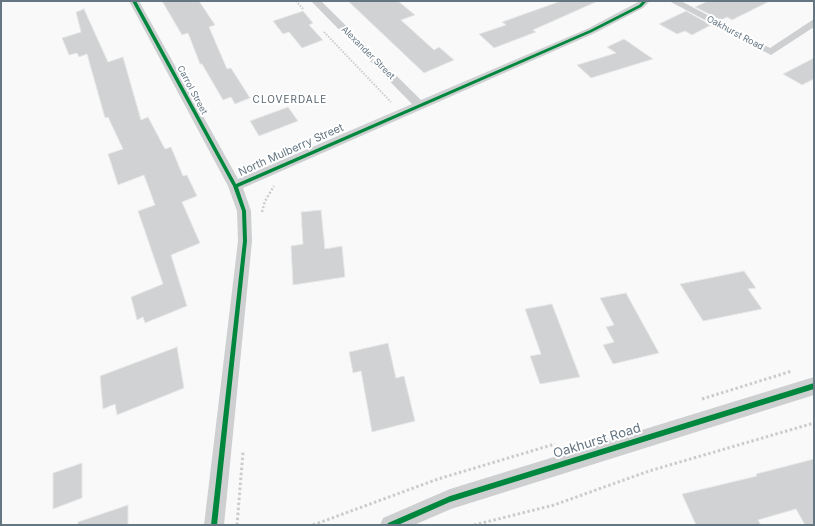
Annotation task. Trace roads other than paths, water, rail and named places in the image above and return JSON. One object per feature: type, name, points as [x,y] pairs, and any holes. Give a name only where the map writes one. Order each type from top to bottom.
[{"type":"street","name":"Carrol Street","points":[[134,1],[235,186]]},
{"type":"street","name":"Alexander Street","points":[[316,1],[419,105]]},
{"type":"street","name":"North Mulberry Street","points":[[214,525],[245,241],[244,211],[235,186],[591,31],[640,6],[645,1]]},
{"type":"street","name":"Oakhurst Road","points":[[674,1],[771,52],[814,22]]},
{"type":"street","name":"Oakhurst Road","points":[[390,525],[450,499],[814,386]]},
{"type":"district","name":"CLOVERDALE","points":[[290,100]]}]
